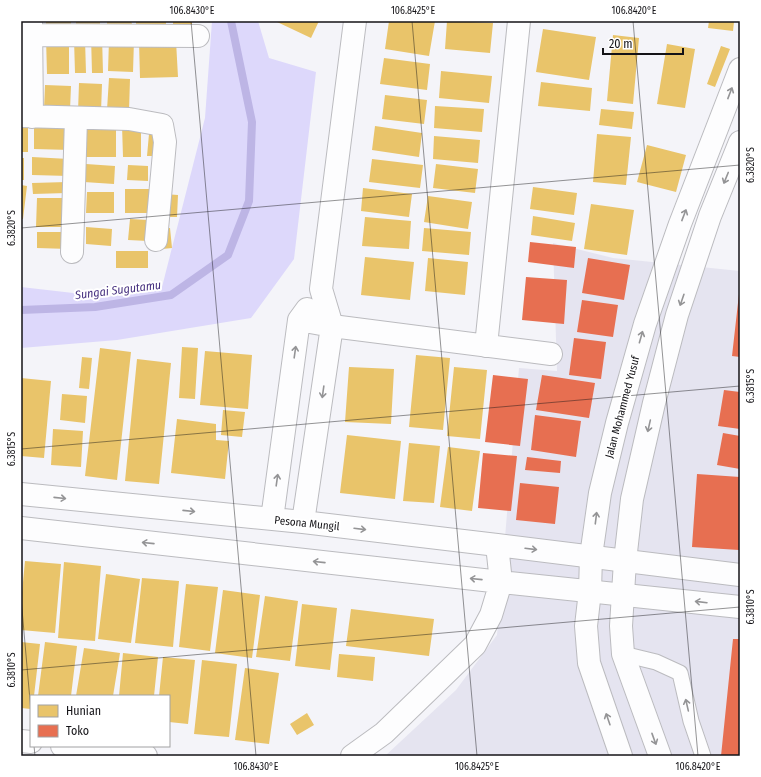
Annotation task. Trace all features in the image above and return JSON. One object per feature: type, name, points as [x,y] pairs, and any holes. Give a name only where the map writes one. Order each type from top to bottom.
[{"type":"street","points":[[303,522],[332,326],[321,289],[355,21]]},
{"type":"street","points":[[486,346],[519,21]]},
{"type":"street","points":[[156,240],[165,142],[162,125],[128,119],[26,116],[31,28],[198,36]]},
{"type":"street","name":"Jalan Mohammed Yusuf","points":[[621,756],[589,663],[586,626],[592,556],[600,493],[617,422],[645,324],[678,231],[740,69]]},
{"type":"street","points":[[72,252],[76,118]]},
{"type":"street","points":[[660,756],[623,654],[621,626],[630,595],[633,561],[632,498],[654,403],[677,315],[710,216],[740,142]]},
{"type":"street","points":[[272,519],[299,320],[321,289]]},
{"type":"street","points":[[299,320],[332,326],[551,354]]},
{"type":"street","name":"Pesona Mungil","points":[[21,494],[303,522],[740,575]]},
{"type":"street","points":[[21,528],[501,582],[740,607]]},
{"type":"street","points":[[352,756],[384,733],[475,645],[490,615],[501,582],[497,545]]},
{"type":"street","points":[[70,747],[146,756]]},
{"type":"lane","points":[[623,654],[656,662],[680,673],[691,721],[703,756]]},
{"type":"shaded area","points":[[212,21],[258,21],[269,58],[316,72],[294,259],[251,318],[117,340],[21,348],[21,287],[108,297],[162,287],[205,118]]},
{"type":"shaded area","points":[[553,243],[613,258],[740,271],[740,756],[385,756],[456,690],[497,635],[519,368],[557,371]]},
{"type":"building: Hunian","points":[[46,21],[71,21],[71,25],[46,25]]},
{"type":"building: Hunian","points":[[76,21],[100,21],[100,25],[76,24]]},
{"type":"building: Hunian","points":[[107,21],[131,21],[132,24],[107,25]]},
{"type":"building: Hunian","points":[[136,21],[166,21],[166,24],[136,25]]},
{"type":"building: Hunian","points":[[173,21],[192,21],[192,26],[173,25]]},
{"type":"building: Hunian","points":[[275,21],[319,21],[311,38]]},
{"type":"building: Hunian","points":[[389,21],[435,21],[429,56],[385,49]]},
{"type":"building: Hunian","points":[[447,21],[493,23],[490,53],[445,49]]},
{"type":"building: Hunian","points":[[709,21],[734,22],[733,31],[708,28]]},
{"type":"building: Hunian","points":[[543,29],[596,37],[589,80],[536,72]]},
{"type":"building: Hunian","points":[[613,35],[639,38],[633,104],[607,101]]},
{"type":"building: Hunian","points":[[91,36],[102,36],[103,73],[92,73]]},
{"type":"building: Hunian","points":[[46,38],[69,38],[69,74],[47,74]]},
{"type":"building: Hunian","points":[[74,39],[85,39],[86,73],[75,73]]},
{"type":"building: Hunian","points":[[109,40],[134,40],[133,72],[108,71]]},
{"type":"building: Hunian","points":[[176,41],[178,77],[140,78],[139,42]]},
{"type":"building: Hunian","points":[[667,44],[695,49],[685,108],[657,104]]},
{"type":"building: Hunian","points":[[721,46],[730,49],[715,87],[707,84]]},
{"type":"building: Hunian","points":[[384,58],[430,64],[427,90],[380,84]]},
{"type":"building: Hunian","points":[[441,71],[492,76],[489,103],[439,98]]},
{"type":"building: Hunian","points":[[109,78],[130,79],[129,111],[107,110]]},
{"type":"building: Hunian","points":[[541,82],[592,88],[590,111],[538,106]]},
{"type":"building: Hunian","points":[[79,83],[102,84],[101,112],[78,112]]},
{"type":"building: Hunian","points":[[45,85],[71,86],[70,110],[44,110]]},
{"type":"building: Hunian","points":[[385,95],[427,100],[424,124],[382,119]]},
{"type":"building: Hunian","points":[[435,106],[484,109],[482,132],[434,128]]},
{"type":"building: Hunian","points":[[601,109],[634,112],[632,129],[599,125]]},
{"type":"building: Hunian","points":[[21,122],[28,122],[28,152],[21,152]]},
{"type":"building: Hunian","points":[[82,122],[116,122],[116,157],[82,157]]},
{"type":"building: Hunian","points":[[34,125],[72,125],[71,150],[34,149]]},
{"type":"building: Hunian","points":[[122,125],[141,125],[141,157],[123,157]]},
{"type":"building: Hunian","points":[[375,126],[422,133],[419,157],[372,150]]},
{"type":"building: Hunian","points":[[149,134],[158,134],[156,156],[147,156]]},
{"type":"building: Hunian","points":[[597,134],[631,137],[626,185],[593,182]]},
{"type":"building: Hunian","points":[[434,136],[480,140],[478,163],[433,159]]},
{"type":"building: Hunian","points":[[647,145],[686,155],[676,192],[637,182]]},
{"type":"building: Hunian","points":[[32,157],[69,159],[69,176],[32,175]]},
{"type":"building: Hunian","points":[[21,158],[24,158],[24,180],[21,180]]},
{"type":"building: Hunian","points":[[372,159],[423,165],[420,188],[369,182]]},
{"type":"building: Hunian","points":[[86,164],[115,166],[114,184],[84,182]]},
{"type":"building: Hunian","points":[[436,164],[478,169],[475,193],[433,188]]},
{"type":"building: Hunian","points":[[128,165],[148,166],[148,181],[127,180]]},
{"type":"building: Hunian","points":[[67,182],[67,193],[33,194],[32,183]]},
{"type":"building: Hunian","points":[[21,185],[27,186],[23,219],[21,219]]},
{"type":"building: Hunian","points":[[533,187],[577,193],[574,215],[530,209]]},
{"type":"building: Hunian","points":[[363,188],[412,194],[409,217],[361,211]]},
{"type":"building: Hunian","points":[[125,189],[152,189],[153,213],[125,213]]},
{"type":"building: Hunian","points":[[87,192],[114,192],[114,213],[86,213]]},
{"type":"building: Hunian","points":[[164,194],[178,195],[177,217],[164,217]]},
{"type":"building: Hunian","points":[[428,196],[472,202],[468,229],[424,222]]},
{"type":"building: Hunian","points":[[37,198],[66,198],[66,227],[36,227]]},
{"type":"building: Hunian","points":[[591,204],[634,210],[627,255],[584,249]]},
{"type":"building: Hunian","points":[[533,216],[575,223],[572,241],[531,235]]},
{"type":"building: Hunian","points":[[365,217],[411,221],[409,249],[362,246]]},
{"type":"building: Hunian","points":[[130,219],[149,220],[148,241],[128,240]]},
{"type":"building: Hunian","points":[[86,227],[112,229],[111,246],[86,244]]},
{"type":"building: Hunian","points":[[160,228],[170,228],[172,248],[162,249]]},
{"type":"building: Hunian","points":[[424,228],[471,232],[469,255],[422,251]]},
{"type":"building: Hunian","points":[[37,232],[69,232],[69,249],[37,248]]},
{"type":"building: Hunian","points":[[116,251],[148,251],[148,268],[116,268]]},
{"type":"building: Hunian","points":[[365,257],[414,262],[410,300],[361,295]]},
{"type":"building: Hunian","points":[[428,258],[468,262],[465,295],[425,291]]},
{"type":"building: Hunian","points":[[182,347],[198,348],[195,399],[179,398]]},
{"type":"building: Hunian","points":[[100,348],[131,352],[117,480],[85,476]]},
{"type":"building: Hunian","points":[[205,351],[252,355],[248,409],[200,405]]},
{"type":"building: Hunian","points":[[416,355],[450,358],[443,430],[409,427]]},
{"type":"building: Hunian","points":[[82,357],[92,358],[89,389],[79,388]]},
{"type":"building: Hunian","points":[[137,359],[171,363],[159,484],[125,481]]},
{"type":"building: Hunian","points":[[349,367],[394,369],[391,424],[345,422]]},
{"type":"building: Hunian","points":[[454,367],[487,370],[480,439],[447,436]]},
{"type":"building: Hunian","points":[[21,378],[51,381],[44,458],[21,456]]},
{"type":"building: Hunian","points":[[62,394],[87,396],[85,423],[60,420]]},
{"type":"building: Hunian","points":[[223,410],[245,412],[242,437],[221,435]]},
{"type":"building: Hunian","points":[[177,419],[216,424],[216,440],[229,441],[225,479],[171,473]]},
{"type":"building: Hunian","points":[[53,429],[83,431],[81,467],[51,465]]},
{"type":"building: Hunian","points":[[347,435],[401,441],[395,499],[340,493]]},
{"type":"building: Hunian","points":[[409,443],[440,446],[434,503],[403,501]]},
{"type":"building: Hunian","points":[[448,447],[480,451],[472,511],[440,507]]},
{"type":"building: Hunian","points":[[25,561],[61,564],[55,633],[21,630],[21,603]]},
{"type":"building: Hunian","points":[[64,562],[101,566],[95,641],[58,638]]},
{"type":"building: Hunian","points":[[106,574],[140,579],[131,643],[98,639]]},
{"type":"building: Hunian","points":[[142,578],[179,581],[173,647],[135,643]]},
{"type":"building: Hunian","points":[[186,584],[218,587],[210,651],[179,647]]},
{"type":"building: Hunian","points":[[223,590],[260,595],[252,658],[215,653]]},
{"type":"building: Hunian","points":[[265,596],[298,601],[290,661],[256,657]]},
{"type":"building: Hunian","points":[[302,604],[337,608],[330,670],[295,666]]},
{"type":"building: Hunian","points":[[351,609],[434,619],[429,656],[346,646]]},
{"type":"building: Hunian","points":[[21,642],[40,644],[34,695],[30,695],[30,709],[21,708]]},
{"type":"building: Hunian","points":[[45,642],[77,646],[71,695],[38,695]]},
{"type":"building: Hunian","points":[[84,648],[120,653],[113,695],[76,695]]},
{"type":"building: Hunian","points":[[123,653],[158,657],[154,695],[119,695]]},
{"type":"building: Hunian","points":[[339,654],[375,657],[373,681],[337,677]]},
{"type":"building: Hunian","points":[[163,657],[195,660],[188,724],[170,722],[170,695],[159,695]]},
{"type":"building: Hunian","points":[[202,660],[237,664],[229,737],[194,734]]},
{"type":"building: Hunian","points":[[245,668],[279,673],[269,744],[235,740]]},
{"type":"building: Hunian","points":[[307,713],[314,725],[297,735],[290,724]]},
{"type":"building: Toko","points":[[530,242],[576,247],[574,268],[528,262]]},
{"type":"building: Toko","points":[[588,258],[630,265],[624,300],[582,293]]},
{"type":"building: Toko","points":[[526,277],[567,280],[564,324],[522,320]]},
{"type":"building: Toko","points":[[740,294],[740,357],[732,356]]},
{"type":"building: Toko","points":[[582,300],[618,305],[613,337],[577,332]]},
{"type":"building: Toko","points":[[574,338],[606,342],[601,379],[569,375]]},
{"type":"building: Toko","points":[[493,375],[528,379],[520,446],[485,442]]},
{"type":"building: Toko","points":[[542,375],[595,383],[589,418],[536,410]]},
{"type":"building: Toko","points":[[724,390],[740,392],[740,429],[718,426]]},
{"type":"building: Toko","points":[[535,415],[581,421],[576,457],[531,450]]},
{"type":"building: Toko","points":[[723,433],[740,436],[740,469],[717,465]]},
{"type":"building: Toko","points":[[483,453],[517,456],[511,511],[478,508]]},
{"type":"building: Toko","points":[[527,457],[561,461],[560,473],[525,470]]},
{"type":"building: Toko","points":[[697,474],[740,477],[739,550],[692,547]]},
{"type":"building: Toko","points":[[520,483],[559,487],[555,524],[516,520]]},
{"type":"building: Toko","points":[[733,639],[740,639],[740,756],[721,756]]},
{"type":"waterway","name":"Sungai Sugutamu","points":[[21,310],[95,307],[171,295],[228,255],[249,201],[252,122],[231,21]]}]
